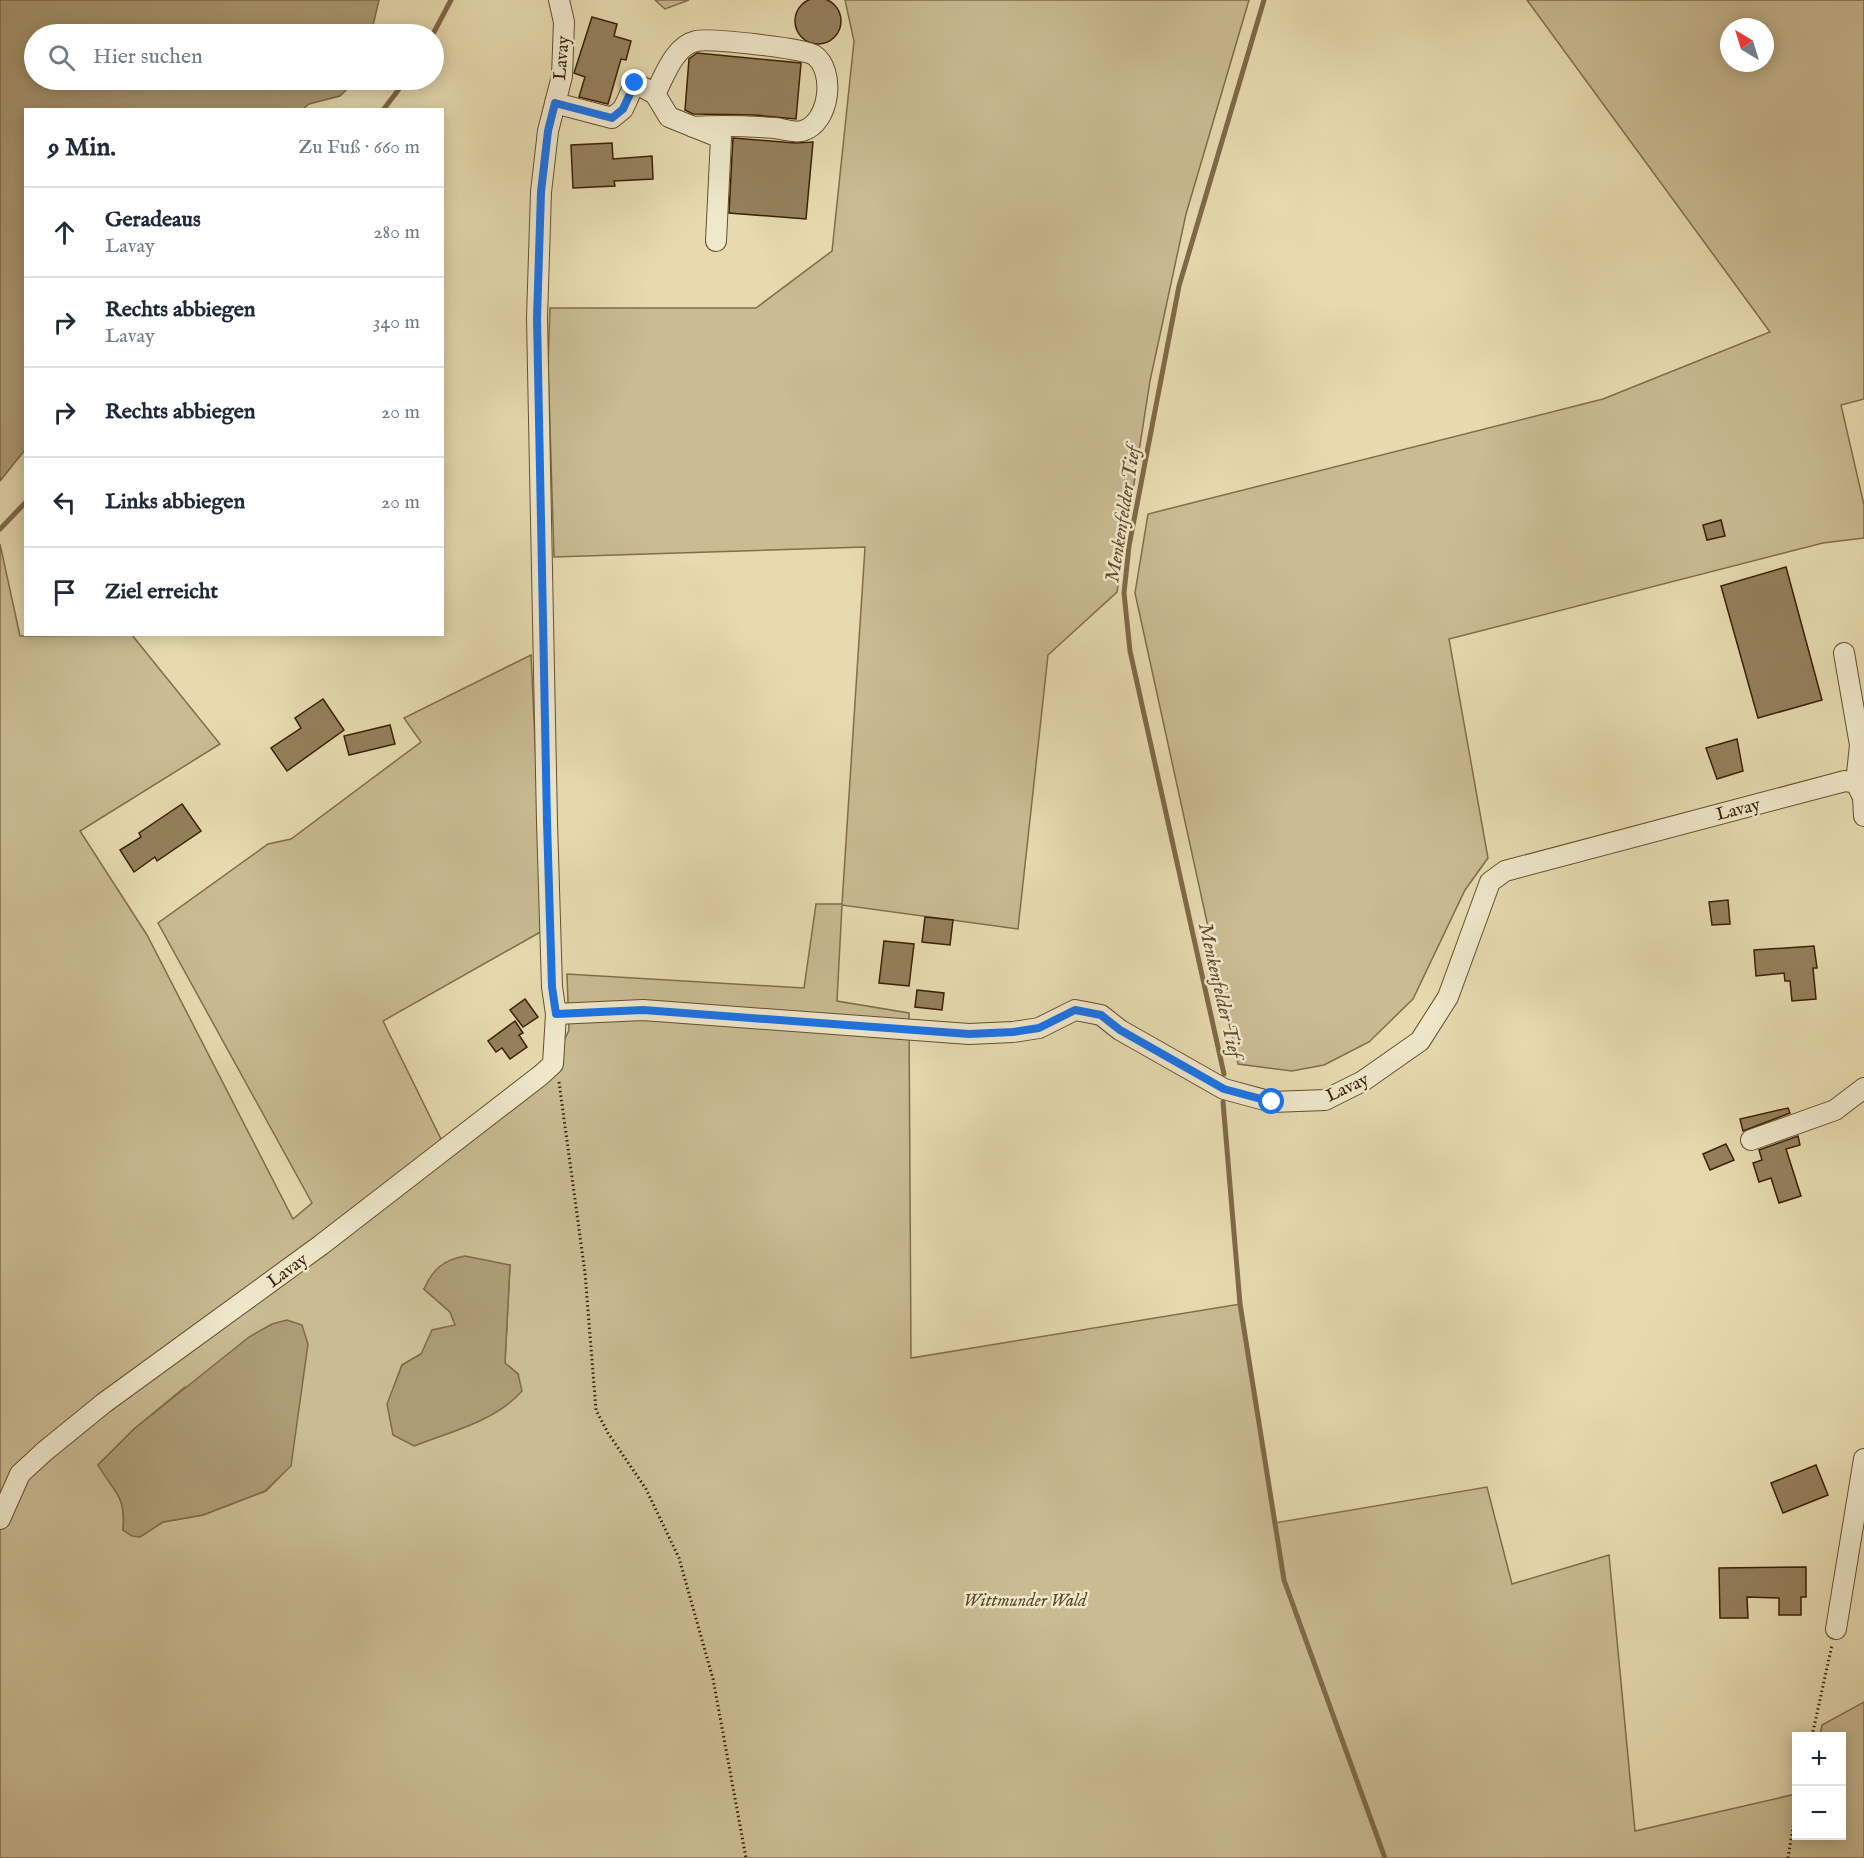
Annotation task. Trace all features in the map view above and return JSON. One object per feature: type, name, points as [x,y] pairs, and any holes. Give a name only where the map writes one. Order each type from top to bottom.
[{"type":"street","name":"Lavay","points":[[0,1519],[20,1474],[104,1402],[321,1245],[553,1064],[556,1014],[552,987],[547,834],[537,318],[541,192],[548,131],[562,76],[564,22],[559,0]]},
{"type":"street","points":[[655,94],[678,52],[695,41],[796,48],[815,55],[823,67],[826,108],[820,121],[801,132],[731,125],[693,127]]},
{"type":"street","points":[[555,103],[612,118],[623,109],[635,83],[655,94],[669,117],[722,138],[717,241]]},
{"type":"street","points":[[1844,654],[1860,745],[1856,783],[1863,797],[1864,816]]},
{"type":"street","name":"Lavay","points":[[556,1014],[643,1010],[969,1034],[1039,1028],[1075,1010],[1101,1015],[1120,1030],[1224,1089],[1272,1102],[1325,1100],[1363,1081],[1420,1041],[1448,997],[1490,882],[1505,871],[1845,781],[1856,783]]},
{"type":"street","points":[[1751,1140],[1835,1110],[1864,1088]]},
{"type":"street","points":[[1836,1629],[1864,1459]]},
{"type":"path","points":[[553,1064],[560,1086],[585,1274],[596,1410],[608,1433],[646,1489],[679,1558],[713,1678],[746,1858]]},
{"type":"path","points":[[1813,1732],[1836,1629]]},
{"type":"path","points":[[1788,1858],[1792,1836]]},
{"type":"green space","points":[[655,0],[689,0],[665,9]]},
{"type":"green space","name":"Wittmunder Wald","points":[[845,0],[1249,0],[1186,214],[1150,381],[1117,592],[1048,655],[1018,929],[842,905],[837,1001],[909,1013],[911,1358],[1240,1304],[1275,1523],[1487,1487],[1512,1584],[1609,1555],[1635,1831],[1792,1795],[1792,1840],[1846,1840],[1846,1732],[1821,1732],[1822,1725],[1864,1702],[1864,1858],[0,1858],[0,544],[20,636],[133,636],[220,744],[80,831],[147,935],[293,1219],[312,1203],[158,923],[268,844],[291,839],[421,742],[404,718],[531,655],[544,930],[383,1021],[443,1143],[553,1064],[569,1030],[567,974],[804,988],[816,904],[842,904],[865,547],[554,557],[548,362],[550,308],[756,308],[832,251],[854,41]],"holes":[[[510,1265],[505,1363],[518,1374],[395,1384],[402,1365],[421,1354],[456,1325],[450,1312],[424,1289]],[[185,1387],[291,1465],[266,1491],[203,1515],[163,1522],[140,1537],[123,1530],[121,1502],[98,1465],[134,1429]]]},
{"type":"green space","points":[[1527,0],[1864,0],[1864,399],[1841,405],[1864,505],[1864,538],[1823,543],[1449,639],[1488,858],[1465,890],[1413,999],[1369,1042],[1324,1065],[1292,1071],[1238,1064],[1135,593],[1148,514],[1603,399],[1770,332]]},
{"type":"shaded area","points":[[0,0],[379,0],[373,24],[24,24],[24,90],[346,90],[340,96],[309,104],[304,108],[24,108],[24,451],[0,481]]},
{"type":"shaded area","points":[[465,1256],[510,1265],[505,1363],[518,1374],[522,1391],[486,1418],[414,1446],[393,1435],[387,1404],[402,1365],[421,1354],[432,1330],[455,1325],[450,1312],[424,1289],[440,1266]]},
{"type":"shaded area","points":[[287,1320],[302,1325],[308,1344],[291,1466],[265,1491],[203,1515],[163,1522],[140,1537],[132,1536],[123,1530],[121,1501],[98,1465],[134,1429],[249,1337],[272,1324]]},
{"type":"building","points":[[809,0],[827,0],[839,12],[841,21],[839,30],[827,42],[818,44],[809,42],[797,30],[795,21],[797,12]]},
{"type":"building","points":[[592,17],[617,24],[614,36],[631,41],[626,60],[621,59],[608,104],[579,97],[585,77],[574,73]]},
{"type":"building","points":[[697,53],[801,63],[796,119],[755,115],[693,114],[685,110],[689,59]]},
{"type":"building","points":[[733,138],[795,143],[813,142],[806,219],[729,213]]},
{"type":"building","points":[[612,143],[613,159],[652,156],[653,179],[614,181],[615,186],[573,188],[571,145]]},
{"type":"building","points":[[1721,520],[1725,536],[1707,540],[1703,525]]},
{"type":"building","points":[[1786,567],[1822,700],[1758,718],[1721,586]]},
{"type":"building","points":[[323,699],[344,730],[287,771],[271,748],[301,728],[295,718]]},
{"type":"building","points":[[390,725],[395,744],[349,755],[344,736]]},
{"type":"building","points":[[1737,739],[1743,771],[1717,779],[1706,748]]},
{"type":"building","points":[[182,804],[201,831],[157,861],[155,857],[134,872],[120,850],[141,837],[139,833]]},
{"type":"building","points":[[1728,900],[1730,924],[1712,925],[1709,902]]},
{"type":"building","points":[[925,917],[953,920],[950,945],[922,942]]},
{"type":"building","points":[[884,941],[914,944],[909,986],[879,983]]},
{"type":"building","points":[[1814,946],[1817,968],[1813,968],[1816,999],[1792,1001],[1790,981],[1785,981],[1784,973],[1756,976],[1754,950]]},
{"type":"building","points":[[917,990],[944,993],[942,1010],[915,1007]]},
{"type":"building","points":[[525,999],[538,1017],[523,1027],[510,1010]]},
{"type":"building","points":[[515,1021],[523,1033],[519,1035],[527,1047],[510,1059],[502,1048],[496,1052],[488,1041]]},
{"type":"building","points":[[1788,1108],[1790,1113],[1743,1131],[1740,1119]]},
{"type":"building","points":[[1798,1136],[1800,1145],[1786,1149],[1801,1196],[1779,1203],[1771,1178],[1759,1182],[1753,1163],[1762,1160],[1759,1150]]},
{"type":"building","points":[[1726,1144],[1734,1160],[1710,1170],[1703,1154]]},
{"type":"building","points":[[1816,1465],[1828,1495],[1783,1513],[1771,1483]]},
{"type":"building","points":[[1806,1567],[1806,1597],[1801,1597],[1801,1615],[1779,1615],[1779,1598],[1747,1597],[1748,1618],[1720,1618],[1719,1568]]},
{"type":"waterway","points":[[438,24],[451,0]]},
{"type":"waterway","name":"Menkenfelder Tief","points":[[1224,1074],[1130,651],[1124,593],[1129,546],[1179,286],[1264,0]]},
{"type":"waterway","points":[[385,108],[398,90]]},
{"type":"waterway","points":[[0,529],[24,504]]},
{"type":"waterway","points":[[1223,1102],[1240,1304],[1284,1580],[1385,1858]]},
{"type":"route","points":[[635,83],[623,109],[612,118],[555,103],[548,131],[541,192],[537,318],[539,453],[546,666],[547,822],[552,987],[556,1014],[643,1010],[969,1034],[1039,1028],[1075,1010],[1101,1015],[1120,1030],[1224,1089],[1272,1102]]}]
